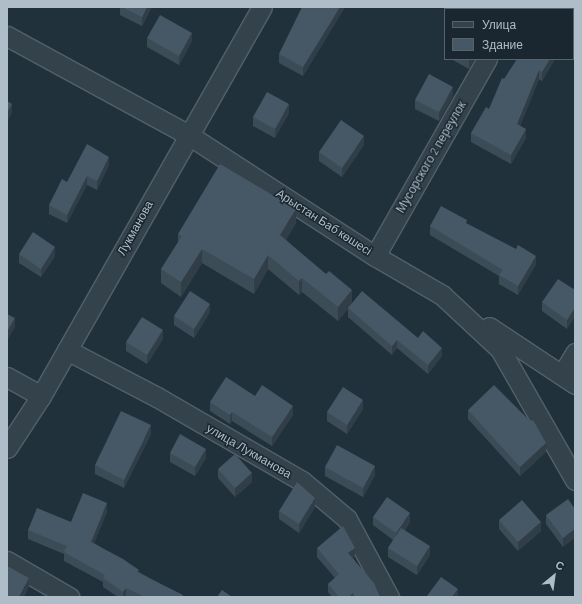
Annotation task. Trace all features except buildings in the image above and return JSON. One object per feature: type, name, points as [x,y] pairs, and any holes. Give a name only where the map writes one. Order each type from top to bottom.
[{"type":"street","name":"Лукманова","points":[[7,448],[41,396],[188,134],[262,7]]},
{"type":"street","name":"Арыстан Баб көшесі","points":[[7,36],[188,134],[375,256],[442,295],[500,349],[575,480]]},
{"type":"street","name":"Мусорского 2 переулок","points":[[375,256],[486,60]]},
{"type":"street","points":[[442,295],[569,380],[575,353]]},
{"type":"street","name":"улица Лукманова","points":[[67,350],[157,397],[302,481],[347,519],[389,597]]},
{"type":"street","points":[[7,377],[41,396]]},
{"type":"street","points":[[7,562],[70,597]]}]
